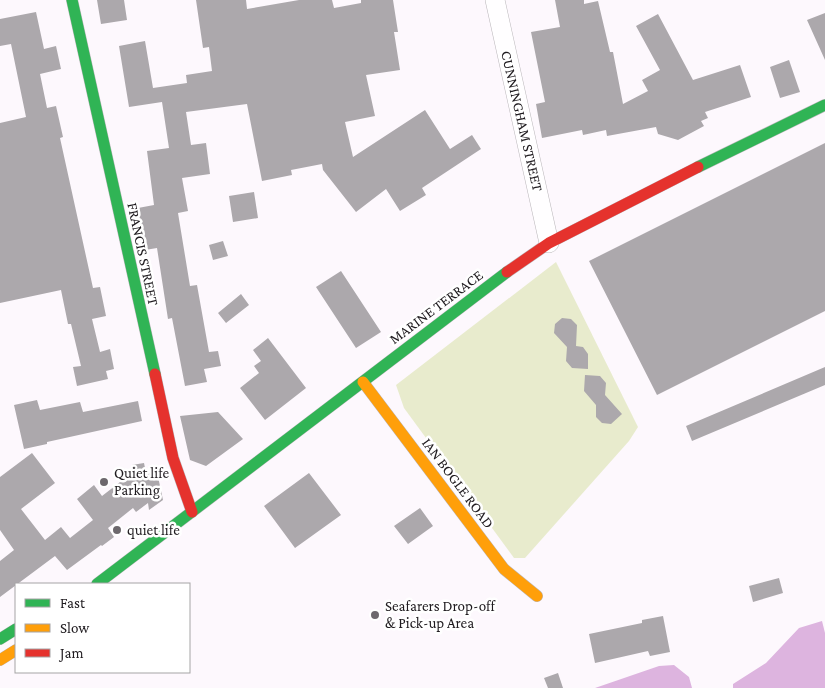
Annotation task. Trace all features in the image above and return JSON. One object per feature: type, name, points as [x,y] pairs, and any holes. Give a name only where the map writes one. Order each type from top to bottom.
[{"type":"main road","name":"FRANCIS STREET","points":[[72,0],[173,458],[192,512]]},
{"type":"main road","name":"MARINE TERRACE","points":[[98,583],[516,265],[550,243],[636,198],[825,105]]},
{"type":"main road","name":"IAN BOGLE ROAD","points":[[363,382],[504,569],[537,596]]},
{"type":"main road","points":[[0,639],[15,630]]},
{"type":"main road","points":[[0,660],[15,651]]},
{"type":"street","name":"CUNNINGHAM STREET","points":[[495,0],[550,243]]},
{"type":"green space","points":[[556,262],[638,427],[629,441],[525,558],[514,558],[404,408],[396,385]]},
{"type":"shaded area","points":[[822,621],[825,633],[825,688],[733,688],[733,684],[766,663],[799,628]]},
{"type":"shaded area","points":[[674,665],[689,677],[692,688],[595,688],[659,666]]},
{"type":"building","points":[[97,0],[124,0],[127,20],[101,24]]},
{"type":"building","points":[[196,0],[246,0],[247,9],[299,0],[332,0],[334,8],[361,3],[361,0],[393,0],[398,32],[394,32],[400,70],[366,75],[375,116],[345,122],[353,157],[425,110],[450,149],[472,135],[481,149],[422,188],[426,195],[400,211],[386,189],[356,212],[323,170],[322,164],[291,170],[292,175],[262,181],[247,104],[186,112],[191,145],[206,143],[210,174],[182,178],[188,211],[178,213],[190,286],[197,285],[209,352],[218,351],[221,366],[204,369],[207,382],[185,386],[172,318],[168,319],[157,248],[145,250],[138,208],[154,205],[147,151],[169,148],[162,102],[129,107],[119,46],[145,41],[153,88],[187,83],[186,75],[212,71],[209,47],[203,48]]},
{"type":"building","points":[[555,0],[584,0],[584,4],[598,1],[610,52],[613,52],[623,104],[648,91],[642,80],[660,70],[636,26],[658,14],[693,80],[740,65],[751,97],[705,112],[708,118],[701,121],[704,126],[678,140],[658,134],[656,127],[607,136],[606,130],[583,135],[582,130],[542,138],[536,104],[545,102],[531,32],[560,27]]},
{"type":"building","points":[[36,12],[44,49],[56,46],[61,69],[40,74],[47,108],[56,106],[63,137],[60,138],[93,288],[100,287],[106,316],[92,319],[100,352],[110,349],[114,369],[106,371],[108,379],[77,386],[73,367],[81,366],[71,324],[68,324],[61,290],[0,303],[0,123],[26,117],[11,44],[0,46],[0,19]]},
{"type":"building","points":[[825,13],[825,60],[807,20]]},
{"type":"building","points":[[789,60],[800,92],[780,98],[770,67]]},
{"type":"building","points":[[825,143],[825,311],[657,395],[589,261]]},
{"type":"building","points":[[254,192],[258,218],[233,222],[229,196]]},
{"type":"building","points":[[223,241],[228,256],[213,260],[209,245]]},
{"type":"building","points":[[341,271],[381,332],[356,348],[316,287]]},
{"type":"building","points":[[241,294],[249,305],[226,323],[218,313]]},
{"type":"building","points":[[562,318],[571,319],[577,325],[576,346],[583,347],[588,354],[588,369],[572,368],[566,361],[567,347],[554,333],[555,324]]},
{"type":"building","points":[[268,338],[306,388],[265,420],[240,388],[259,373],[254,366],[261,361],[253,350]]},
{"type":"building","points":[[825,367],[825,385],[692,441],[686,426]]},
{"type":"building","points":[[585,375],[600,376],[606,383],[605,395],[622,414],[611,424],[602,423],[596,417],[596,405],[584,391]]},
{"type":"building","points":[[37,400],[40,410],[80,402],[83,412],[138,401],[142,421],[47,442],[47,444],[24,449],[14,405]]},
{"type":"building","points":[[218,412],[243,439],[206,466],[190,460],[180,416]]},
{"type":"building","points":[[32,453],[55,483],[21,509],[45,540],[61,527],[70,538],[93,520],[77,499],[94,485],[102,496],[133,472],[132,465],[144,463],[146,473],[157,472],[163,500],[149,510],[148,503],[136,512],[133,508],[108,528],[114,537],[67,570],[55,556],[19,583],[15,583],[15,586],[0,597],[0,561],[14,550],[0,530],[0,477]]},
{"type":"building","points":[[309,473],[341,515],[295,548],[264,506]]},
{"type":"building","points":[[420,508],[433,526],[408,544],[394,526]]},
{"type":"building","points":[[779,578],[783,593],[753,602],[749,586]]},
{"type":"building","points":[[663,616],[670,652],[650,656],[648,651],[595,663],[589,634],[642,623],[642,620]]},
{"type":"building","points":[[558,673],[563,688],[548,688],[544,678]]},
{"type":"traffic: fast","points":[[72,0],[155,374]]},
{"type":"traffic: fast","points":[[698,167],[825,105]]},
{"type":"traffic: fast","points":[[98,583],[507,272]]},
{"type":"traffic: fast","points":[[0,639],[15,630]]},
{"type":"traffic: slow","points":[[363,382],[504,569],[537,596]]},
{"type":"traffic: slow","points":[[0,660],[15,651]]},
{"type":"traffic: jam","points":[[507,272],[549,243],[698,167]]},
{"type":"traffic: jam","points":[[155,374],[173,458],[192,512]]},
{"type":"place","name":"Quiet life Parking","points":[[104,482]]},
{"type":"place","name":"quiet life","points":[[117,530]]},
{"type":"place","name":"Seafarers Drop-off & Pick-up Area","points":[[375,615]]}]
